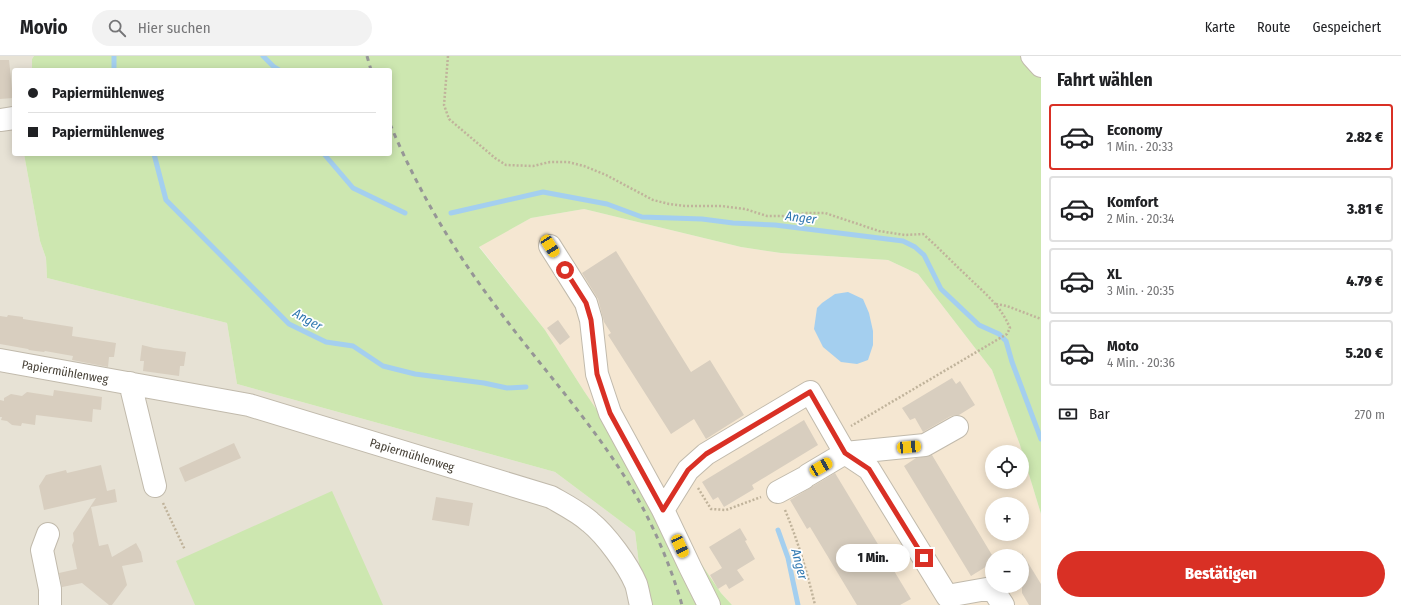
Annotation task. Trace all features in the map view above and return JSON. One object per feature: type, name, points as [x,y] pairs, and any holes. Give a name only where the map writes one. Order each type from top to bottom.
[{"type":"street","points":[[1032,56],[1041,66]]},
{"type":"street","points":[[0,120],[12,118]]},
{"type":"street","points":[[550,246],[586,303],[591,320],[597,374],[610,413],[663,510],[710,605]]},
{"type":"street","name":"Papiermühlenweg","points":[[0,360],[249,405],[551,497],[591,522],[621,558],[636,584],[641,605]]},
{"type":"street","points":[[130,383],[155,486]]},
{"type":"street","points":[[663,510],[688,470],[706,454],[810,392],[840,444],[869,469],[947,596],[992,588],[1003,605]]},
{"type":"street","points":[[778,492],[806,476],[840,444],[925,445],[957,427]]},
{"type":"street","points":[[48,534],[42,550],[50,589],[50,605]]},
{"type":"path","points":[[448,56],[444,105],[449,119],[490,154],[506,165],[533,166],[550,162],[568,162],[584,166],[606,175],[653,200],[670,204],[685,206],[722,206],[744,209],[766,216],[825,213],[880,231],[905,235],[923,234],[996,304],[1005,316],[1010,328],[1007,334],[877,409],[840,444]]},
{"type":"path","points":[[996,304],[1007,306],[1041,319]]},
{"type":"path","points":[[155,486],[185,550]]},
{"type":"path","points":[[778,492],[795,532],[815,605]]},
{"type":"path","points":[[711,509],[726,510],[755,498]]},
{"type":"shaded area","points":[[0,56],[34,56],[32,59],[32,68],[12,68],[12,156],[24,156],[40,241],[46,258],[47,278],[227,323],[237,384],[555,472],[635,532],[644,605],[0,605]]},
{"type":"shaded area","points":[[584,209],[741,247],[781,253],[888,260],[918,274],[992,370],[1020,445],[985,445],[985,489],[1029,489],[1029,475],[1041,514],[1041,605],[732,605],[721,593],[584,391],[545,330],[479,246],[531,218]]},
{"type":"green space","points":[[34,56],[1041,56],[1041,514],[1029,475],[1029,445],[1020,445],[992,370],[918,274],[888,260],[781,253],[741,247],[584,209],[531,218],[479,247],[545,330],[584,391],[721,593],[732,605],[644,605],[635,532],[555,472],[237,384],[227,323],[47,278],[46,258],[40,241],[24,156],[392,156],[392,68],[32,68],[32,59]]},
{"type":"green space","points":[[332,491],[383,605],[195,605],[176,561]]},
{"type":"water","points":[[848,292],[863,299],[869,313],[873,331],[873,345],[868,360],[857,364],[841,362],[823,347],[814,329],[817,308],[835,294]]},
{"type":"building","points":[[0,60],[9,60],[12,98],[0,99]]},
{"type":"building","points":[[616,251],[691,372],[710,360],[744,415],[706,439],[694,419],[671,434],[608,335],[611,333],[604,322],[598,299],[582,273]]},
{"type":"building","points":[[8,315],[23,317],[23,319],[73,327],[72,336],[116,343],[114,357],[109,357],[108,367],[72,360],[73,356],[29,350],[0,344],[0,316],[7,317]]},
{"type":"building","points":[[558,320],[570,337],[560,345],[547,328]]},
{"type":"building","points":[[142,345],[186,352],[184,366],[180,366],[179,376],[143,371],[144,361],[140,361]]},
{"type":"building","points":[[952,378],[956,384],[960,381],[975,405],[959,415],[951,416],[923,432],[915,418],[910,420],[902,408]]},
{"type":"building","points":[[54,390],[102,397],[101,410],[93,409],[92,422],[36,415],[35,425],[22,423],[21,426],[12,425],[7,421],[1,420],[0,400],[4,401],[4,398],[11,394],[22,396],[27,392],[53,396]]},
{"type":"building","points":[[804,420],[818,445],[752,485],[754,489],[724,507],[718,497],[713,500],[702,482]]},
{"type":"building","points":[[234,443],[241,458],[185,482],[179,468]]},
{"type":"building","points":[[932,455],[988,549],[985,549],[985,567],[971,576],[904,466],[916,458]]},
{"type":"building","points":[[101,465],[107,491],[115,489],[117,502],[91,507],[99,546],[108,544],[112,557],[136,543],[141,552],[143,562],[122,566],[127,585],[112,605],[109,605],[82,583],[62,587],[59,573],[77,569],[72,545],[74,541],[73,533],[96,498],[44,510],[39,486],[46,475],[66,470],[67,473]]},
{"type":"building","points":[[835,473],[911,599],[900,605],[857,605],[810,527],[807,529],[790,500]]},
{"type":"building","points":[[436,497],[473,503],[469,526],[432,520]]},
{"type":"building","points":[[740,528],[755,559],[737,570],[744,580],[729,589],[726,584],[718,589],[710,575],[722,568],[709,547]]},
{"type":"building","points":[[1029,564],[1041,584],[1041,605],[1029,605],[1022,593],[1029,593]]},
{"type":"waterway","name":"Anger","points":[[114,56],[114,68]]},
{"type":"waterway","name":"Anger","points":[[263,56],[276,68]]},
{"type":"waterway","name":"Anger","points":[[155,156],[166,200],[289,324],[326,342],[353,346],[383,366],[415,374],[484,383],[507,388],[526,387]]},
{"type":"waterway","name":"Anger","points":[[326,156],[353,188],[405,213]]},
{"type":"waterway","name":"Anger","points":[[451,213],[543,192],[607,204],[642,217],[702,219],[733,223],[775,225],[903,241],[915,247],[924,255],[941,289],[979,325],[999,334],[1006,341],[1012,362],[1041,439]]},
{"type":"waterway","name":"Anger","points":[[778,530],[788,558],[798,605]]},
{"type":"railway","points":[[367,56],[370,68]]},
{"type":"railway","points":[[392,129],[422,192],[460,256],[505,319],[588,424],[619,468],[639,500],[656,534],[682,605]]},
{"type":"route","points":[[565,270],[586,303],[591,320],[597,374],[610,413],[663,510],[688,470],[706,454],[810,392],[845,453],[869,469],[924,558]]}]
